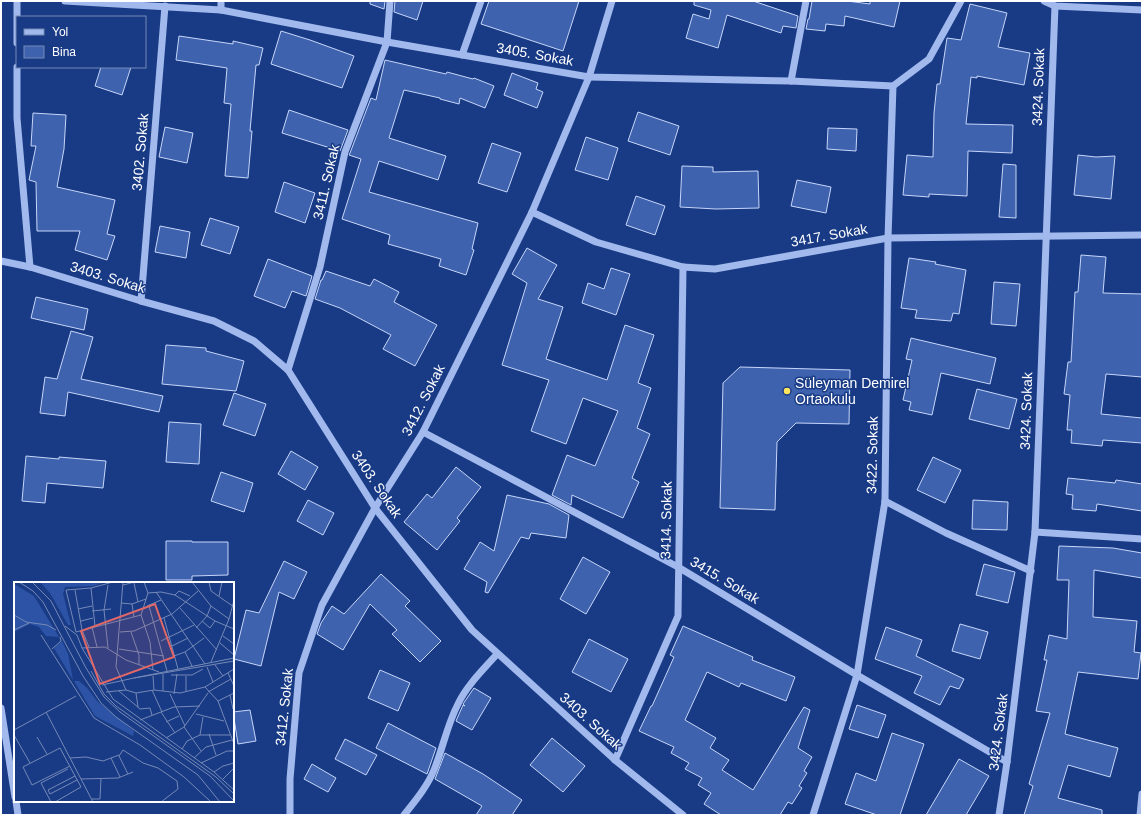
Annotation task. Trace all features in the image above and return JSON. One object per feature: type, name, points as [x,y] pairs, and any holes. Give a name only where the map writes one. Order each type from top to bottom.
[{"type":"street","points":[[17,1],[17,16]]},
{"type":"street","name":"3405. Sokak","points":[[65,1],[220,10],[388,42],[589,77],[791,81],[893,86]]},
{"type":"street","points":[[220,10],[221,1]]},
{"type":"street","name":"3411. Sokak","points":[[288,370],[320,267],[345,152],[388,42],[390,1]]},
{"type":"street","points":[[462,55],[481,1]]},
{"type":"street","name":"3412. Sokak","points":[[290,815],[290,778],[299,673],[322,605],[375,508],[423,432],[532,212],[589,77],[612,1]]},
{"type":"street","points":[[791,81],[806,1]]},
{"type":"street","points":[[893,86],[929,59],[961,1]]},
{"type":"street","points":[[1044,1],[1055,6],[1142,10]]},
{"type":"street","name":"3402. Sokak","points":[[141,301],[166,6]]},
{"type":"street","name":"3424. Sokak","points":[[999,815],[1007,762],[1035,532],[1055,6]]},
{"type":"street","points":[[17,68],[18,118],[30,267]]},
{"type":"street","name":"3422. Sokak","points":[[813,815],[857,675],[885,500],[888,238],[893,86]]},
{"type":"street","name":"3417. Sokak","points":[[532,212],[596,242],[683,267],[715,269],[888,238],[1142,235]]},
{"type":"street","name":"3403. Sokak","points":[[1,261],[30,267],[141,301],[214,321],[254,341],[288,370],[375,508],[472,630],[615,760],[683,815]]},
{"type":"street","name":"3414. Sokak","points":[[615,760],[678,616],[683,267]]},
{"type":"street","name":"3415. Sokak","points":[[423,432],[678,567],[857,675],[1007,762]]},
{"type":"street","points":[[885,500],[946,533],[1031,571]]},
{"type":"street","points":[[1035,532],[1142,540]]},
{"type":"street","points":[[404,815],[418,799],[434,771],[447,729],[458,702],[477,676],[498,654]]},
{"type":"street","points":[[1,708],[14,791]]},
{"type":"street","points":[[1140,815],[1142,794]]},
{"type":"street","points":[[16,802],[18,815]]},
{"type":"building","points":[[370,1],[385,1],[384,9],[370,4]]},
{"type":"building","points":[[395,1],[423,1],[417,20],[394,12]]},
{"type":"building","points":[[489,1],[579,1],[563,51],[481,24]]},
{"type":"building","points":[[694,1],[753,1],[798,16],[796,28],[783,26],[781,33],[727,15],[718,48],[686,38],[693,14],[709,19],[711,10],[694,5]]},
{"type":"building","points":[[812,1],[847,1],[870,4],[870,1],[900,1],[894,27],[845,16],[844,26],[826,24],[825,31],[806,29]]},
{"type":"building","points":[[970,4],[1007,13],[998,47],[1030,53],[1024,85],[977,76],[977,78],[971,77],[966,124],[1013,125],[1012,153],[968,151],[967,196],[929,194],[929,197],[903,195],[907,155],[933,157],[934,113],[937,84],[940,84],[947,38],[961,40]]},
{"type":"building","points":[[281,31],[354,56],[342,88],[271,64]]},
{"type":"building","points":[[179,36],[233,44],[233,41],[263,48],[259,65],[256,65],[250,131],[252,131],[248,178],[225,176],[231,104],[224,103],[227,68],[176,60]]},
{"type":"building","points":[[385,60],[446,74],[447,72],[474,78],[494,86],[485,108],[460,98],[459,104],[404,90],[389,138],[446,156],[438,180],[379,161],[369,192],[478,223],[472,249],[474,250],[466,275],[439,266],[441,259],[388,244],[390,235],[342,219],[361,159],[349,155],[371,98],[376,100]]},
{"type":"building","points":[[101,68],[131,68],[122,95],[95,86]]},
{"type":"building","points":[[512,73],[538,83],[536,89],[543,92],[537,108],[504,95]]},
{"type":"building","points":[[289,110],[348,130],[340,151],[282,133]]},
{"type":"building","points":[[638,112],[679,126],[670,155],[628,141]]},
{"type":"building","points":[[33,113],[66,115],[64,149],[57,187],[115,200],[107,234],[115,236],[107,260],[75,250],[80,231],[37,231],[36,182],[29,180],[36,146],[31,146]]},
{"type":"building","points":[[165,127],[193,133],[187,163],[159,157]]},
{"type":"building","points":[[828,128],[857,129],[856,151],[827,149]]},
{"type":"building","points":[[586,137],[618,148],[608,180],[575,170]]},
{"type":"building","points":[[492,143],[521,153],[507,192],[478,183]]},
{"type":"building","points":[[1078,155],[1096,157],[1115,156],[1111,199],[1074,195]]},
{"type":"building","points":[[1003,164],[1016,165],[1016,218],[999,217]]},
{"type":"building","points":[[682,166],[713,167],[713,172],[758,171],[759,208],[716,209],[680,207]]},
{"type":"building","points":[[797,180],[831,187],[826,213],[791,206]]},
{"type":"building","points":[[284,182],[315,193],[305,223],[275,212]]},
{"type":"building","points":[[636,196],[665,206],[655,235],[626,225]]},
{"type":"building","points":[[210,218],[239,227],[230,254],[201,245]]},
{"type":"building","points":[[160,226],[190,232],[186,258],[155,252]]},
{"type":"building","points":[[527,248],[557,265],[538,299],[563,307],[546,359],[607,380],[625,325],[654,335],[638,383],[651,388],[637,428],[650,434],[632,478],[639,482],[623,518],[572,495],[571,505],[552,495],[567,455],[595,466],[618,411],[583,398],[566,444],[531,431],[549,380],[502,365],[527,283],[512,274]]},
{"type":"building","points":[[1081,255],[1106,257],[1103,293],[1142,294],[1142,377],[1106,374],[1101,414],[1142,418],[1142,443],[1103,440],[1102,446],[1071,443],[1072,430],[1067,430],[1070,395],[1064,394],[1068,362],[1071,362],[1075,292],[1078,292]]},
{"type":"building","points":[[909,258],[936,262],[935,264],[966,270],[959,314],[953,313],[951,321],[915,318],[917,310],[901,308]]},
{"type":"building","points":[[268,259],[312,276],[306,296],[292,291],[285,308],[254,296]]},
{"type":"building","points":[[611,268],[630,274],[616,315],[582,303],[588,283],[604,289]]},
{"type":"building","points":[[326,271],[370,286],[374,279],[399,292],[394,302],[437,325],[415,366],[383,349],[391,335],[340,308],[315,299],[321,280]]},
{"type":"building","points":[[994,282],[1020,284],[1016,326],[991,324]]},
{"type":"building","points":[[36,297],[88,309],[84,330],[31,318]]},
{"type":"building","points":[[71,331],[93,337],[81,379],[163,396],[159,412],[68,392],[65,416],[40,413],[45,377],[57,379]]},
{"type":"building","points":[[911,338],[996,358],[990,384],[941,373],[932,415],[909,410],[911,402],[903,400],[912,360],[906,359]]},
{"type":"building","points":[[166,345],[206,348],[206,351],[244,361],[236,391],[162,384]]},
{"type":"building","points":[[740,367],[850,370],[849,424],[796,423],[777,442],[775,510],[720,508],[723,383]]},
{"type":"building","points":[[977,389],[1017,399],[1009,429],[969,419]]},
{"type":"building","points":[[234,393],[266,404],[255,436],[223,425]]},
{"type":"building","points":[[169,422],[201,424],[199,464],[166,462]]},
{"type":"building","points":[[291,451],[318,467],[305,490],[278,474]]},
{"type":"building","points":[[26,456],[106,461],[103,488],[47,483],[45,503],[22,501]]},
{"type":"building","points":[[933,457],[961,470],[945,503],[917,490]]},
{"type":"building","points":[[456,467],[481,487],[457,518],[460,521],[437,550],[404,522],[427,494],[432,498]]},
{"type":"building","points":[[221,472],[253,483],[244,512],[211,501]]},
{"type":"building","points":[[1068,478],[1115,483],[1116,480],[1142,484],[1142,511],[1097,504],[1096,511],[1072,509],[1073,495],[1066,494]]},
{"type":"building","points":[[507,495],[549,504],[569,515],[566,538],[531,533],[529,539],[521,537],[488,593],[485,592],[487,582],[464,569],[480,542],[494,551]]},
{"type":"building","points":[[308,500],[334,513],[323,535],[297,521]]},
{"type":"building","points":[[973,500],[1008,502],[1007,530],[972,529]]},
{"type":"building","points":[[166,541],[228,542],[228,575],[192,576],[192,580],[166,580]]},
{"type":"building","points":[[1059,546],[1113,548],[1142,553],[1142,578],[1094,570],[1093,617],[1137,621],[1134,652],[1141,653],[1138,679],[1078,672],[1065,734],[1118,748],[1110,777],[1068,765],[1058,798],[1102,810],[1102,815],[1024,815],[1033,786],[1029,784],[1050,713],[1036,711],[1047,660],[1044,660],[1049,635],[1067,639],[1069,580],[1057,580]]},
{"type":"building","points":[[583,557],[610,572],[586,614],[560,599]]},
{"type":"building","points":[[284,561],[307,572],[294,599],[279,592],[261,666],[234,659],[246,610],[259,613]]},
{"type":"building","points":[[984,564],[1015,572],[1008,603],[976,595]]},
{"type":"building","points":[[381,574],[410,601],[405,606],[441,641],[420,662],[392,634],[397,630],[370,604],[343,650],[317,634],[321,623],[332,606],[344,614]]},
{"type":"building","points":[[960,624],[988,632],[980,659],[952,651]]},
{"type":"building","points":[[683,626],[753,657],[752,660],[795,677],[786,701],[741,683],[739,687],[707,672],[685,720],[716,738],[710,748],[729,760],[722,770],[753,790],[804,707],[810,710],[798,748],[812,757],[804,771],[807,773],[799,786],[802,788],[792,804],[788,802],[780,815],[721,815],[704,804],[711,793],[698,785],[702,778],[685,769],[689,763],[671,753],[674,747],[639,731],[674,657],[670,655]]},
{"type":"building","points":[[886,627],[922,640],[916,656],[964,679],[959,689],[950,686],[940,705],[914,693],[922,676],[875,659]]},
{"type":"building","points":[[589,639],[628,659],[611,692],[572,672]]},
{"type":"building","points":[[380,670],[410,683],[398,711],[368,698]]},
{"type":"building","points":[[474,688],[491,698],[472,730],[456,721],[463,705],[465,706],[463,704]]},
{"type":"building","points":[[857,705],[886,715],[878,738],[849,729]]},
{"type":"building","points":[[250,710],[256,741],[238,744],[234,712]]},
{"type":"building","points":[[388,723],[436,748],[427,774],[376,748]]},
{"type":"building","points":[[892,733],[924,744],[900,815],[877,815],[845,804],[856,773],[876,781]]},
{"type":"building","points":[[552,738],[585,766],[563,792],[530,765]]},
{"type":"building","points":[[345,739],[377,755],[366,775],[335,759]]},
{"type":"building","points":[[445,753],[483,774],[522,800],[512,815],[476,815],[482,806],[435,779]]},
{"type":"building","points":[[959,759],[989,776],[966,815],[926,815]]},
{"type":"building","points":[[312,764],[336,778],[328,792],[304,779]]},
{"type":"place","name":"Süleyman Demirel Ortaokulu","points":[[787,391]]}]
